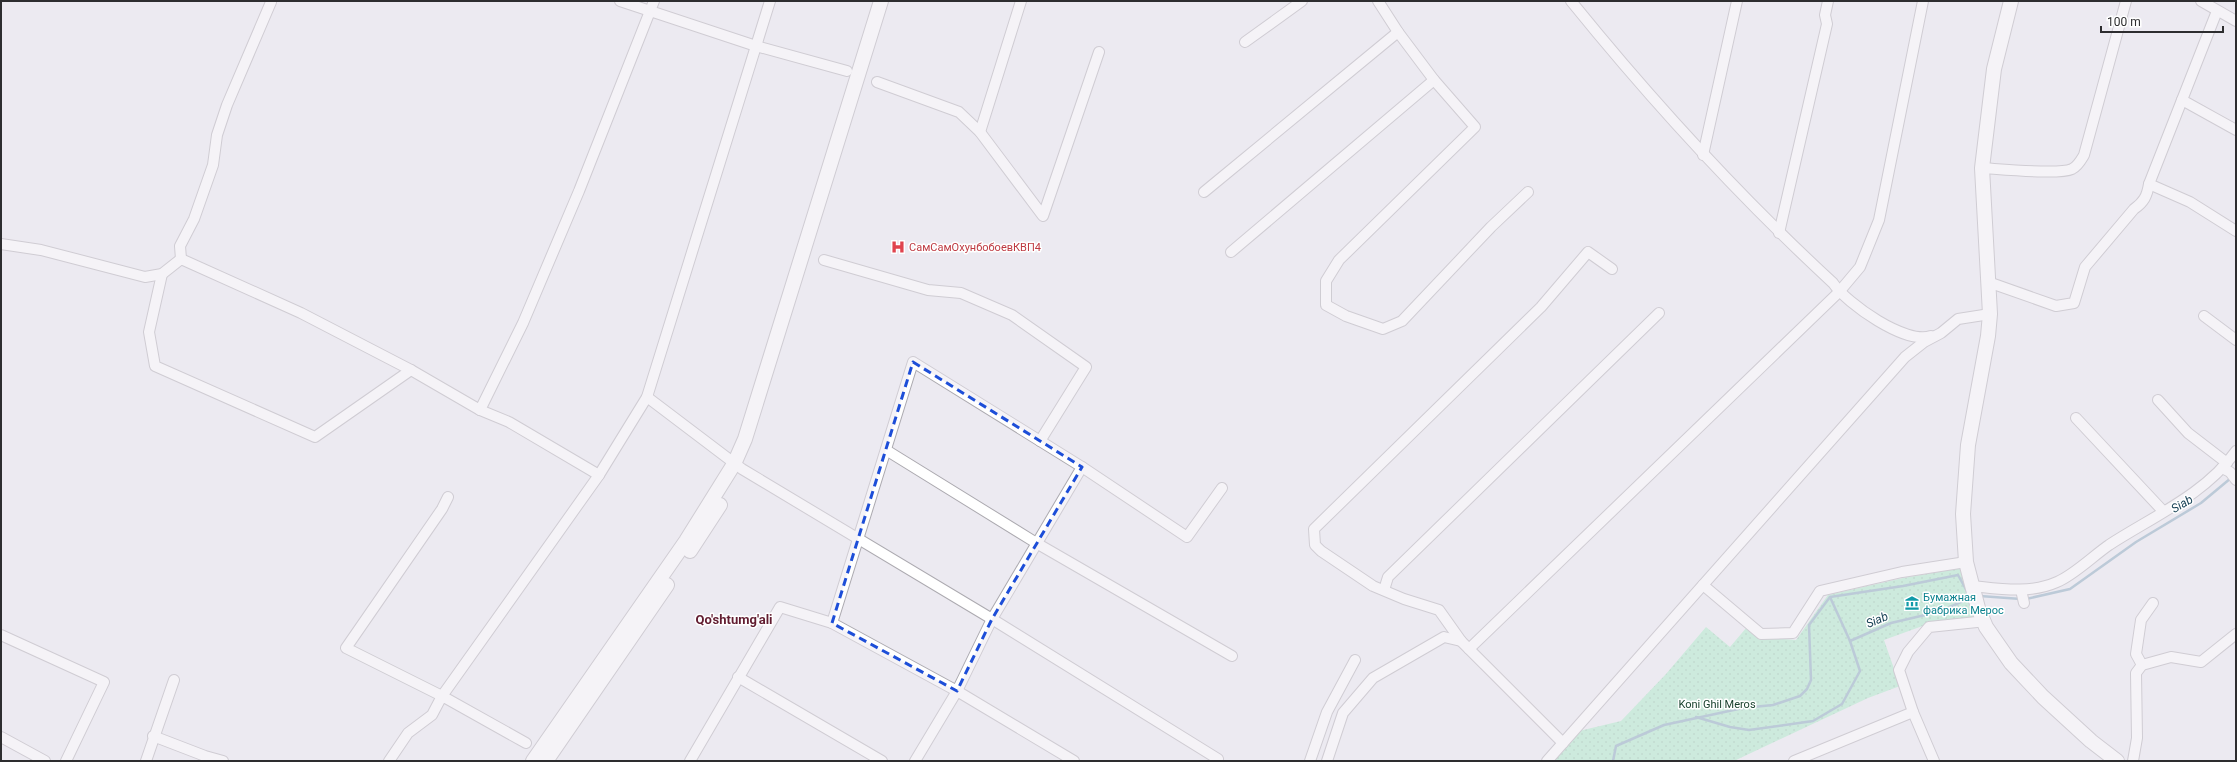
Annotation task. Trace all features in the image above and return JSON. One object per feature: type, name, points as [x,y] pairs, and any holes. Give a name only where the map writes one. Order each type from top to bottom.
[{"type":"main road","points":[[546,761],[702,533],[738,467],[745,439],[881,1]]},
{"type":"main road","points":[[533,761],[754,443],[891,1]]},
{"type":"main road","points":[[2011,1],[1994,69],[1982,168],[1990,314],[1988,336],[1968,444],[1963,514],[1966,562],[1980,613],[1986,627],[2011,662],[2043,697],[2091,741],[2117,761]]},
{"type":"street","points":[[620,1],[756,46],[847,71]]},
{"type":"street","points":[[480,410],[522,323],[585,177],[651,12],[654,1]]},
{"type":"street","points":[[389,761],[408,733],[432,715],[442,696],[599,475],[646,397],[770,1]]},
{"type":"street","points":[[980,132],[1021,1]]},
{"type":"street","points":[[1245,42],[1302,1]]},
{"type":"street","points":[[1378,1],[1398,32],[1434,80],[1476,127],[1339,260],[1326,281],[1326,305],[1346,316],[1383,329],[1402,321],[1491,227],[1528,192]]},
{"type":"street","points":[[1572,1],[1703,155],[1779,233],[1833,284],[1839,292],[1890,328],[1906,336],[1924,339],[1941,333]]},
{"type":"street","points":[[1703,155],[1737,1]]},
{"type":"street","points":[[1779,233],[1827,24],[1824,15],[1828,1]]},
{"type":"street","points":[[1468,649],[1839,292],[1860,267],[1879,220],[1923,1]]},
{"type":"street","points":[[1982,168],[2045,171],[2071,169],[2079,163],[2084,155],[2126,1]]},
{"type":"street","points":[[2201,1],[2236,21]]},
{"type":"street","points":[[181,259],[180,246],[194,219],[213,165],[217,134],[224,113],[271,2]]},
{"type":"street","points":[[1988,282],[2056,306],[2074,303],[2085,267],[2134,209],[2143,203],[2147,195],[2149,184],[2217,11]]},
{"type":"street","points":[[1204,192],[1398,32]]},
{"type":"street","points":[[877,82],[959,112],[980,132],[1043,216],[1099,52]]},
{"type":"street","points":[[1231,252],[1434,80]]},
{"type":"street","points":[[2182,100],[2236,130]]},
{"type":"street","points":[[2149,184],[2190,202],[2236,230]]},
{"type":"street","points":[[1,244],[41,250],[145,277],[162,274],[181,259]]},
{"type":"street","points":[[1563,743],[1468,649],[1439,610],[1404,599],[1384,590],[1321,551],[1315,544],[1314,529],[1535,313],[1588,252],[1612,269]]},
{"type":"street","points":[[181,259],[301,313],[411,370],[480,410],[509,422],[599,475]]},
{"type":"street","points":[[824,260],[928,290],[961,293],[1012,315],[1086,367],[1040,442]]},
{"type":"street","points":[[162,274],[149,332],[155,366],[315,437],[411,370]]},
{"type":"street","points":[[1384,590],[1388,577],[1659,313]]},
{"type":"street","points":[[1547,761],[1905,357],[1924,342],[1941,333],[1958,319],[1990,314]]},
{"type":"street","points":[[2204,316],[2236,340]]},
{"type":"street","points":[[832,623],[913,362],[1082,467],[1187,537],[1222,488]]},
{"type":"street","points":[[646,397],[738,467],[992,619],[1218,759]]},
{"type":"street","points":[[2158,400],[2188,433],[2229,471]]},
{"type":"street","points":[[2076,418],[2163,511]]},
{"type":"street","points":[[886,450],[1038,544],[1232,656]]},
{"type":"street","points":[[1973,586],[2022,596],[2058,582],[2108,546],[2229,471],[2236,451]]},
{"type":"street","points":[[915,761],[956,691],[992,619],[1038,544],[1082,467]]},
{"type":"street","points":[[448,497],[442,509],[346,648],[442,696],[526,743]]},
{"type":"street","points":[[1703,586],[1761,634],[1794,633],[1820,590],[1902,572],[1966,562]]},
{"type":"street","points":[[2142,665],[2136,654],[2141,620],[2153,603]]},
{"type":"street","points":[[690,761],[780,607],[832,623],[956,691],[1074,761]]},
{"type":"street","points":[[1934,761],[1913,712],[1899,670],[1908,652],[1929,627],[1977,622],[1980,613]]},
{"type":"street","points":[[2133,761],[2137,738],[2136,673],[2142,665],[2171,657],[2201,662],[2236,634]]},
{"type":"street","points":[[1,635],[104,682],[66,761]]},
{"type":"street","points":[[1327,761],[1343,713],[1373,678],[1444,637],[1461,640]]},
{"type":"street","points":[[1310,761],[1327,712],[1355,660]]},
{"type":"street","points":[[738,677],[882,761]]},
{"type":"street","points":[[146,761],[153,736],[174,680]]},
{"type":"street","points":[[1794,761],[1913,712]]},
{"type":"street","points":[[153,736],[205,756],[223,761]]},
{"type":"street","points":[[1,737],[46,761]]},
{"type":"highlighted area","points":[[913,362],[1082,467],[992,619],[957,691],[832,623]]},
{"type":"green space","name":"Koni Ghil Meros","points":[[1961,568],[1977,618],[1928,624],[1884,640],[1900,686],[1868,698],[1734,761],[1553,761],[1579,731],[1621,721],[1666,674],[1706,627],[1730,647],[1747,627],[1760,637],[1796,640],[1828,595],[1903,578]]},
{"type":"waterway","name":"Siab","points":[[2026,599],[2070,589],[2136,542],[2201,503],[2231,478]]},
{"type":"waterway","points":[[1830,597],[1903,586],[1958,575],[1968,593]]},
{"type":"waterway","name":"Siab","points":[[1980,596],[2021,599]]},
{"type":"waterway","name":"Siab","points":[[1613,761],[1616,746],[1664,725],[1743,708],[1773,705],[1800,696],[1807,689],[1811,680],[1809,625],[1830,597],[1850,641],[1891,623],[1942,611],[1971,597]]},
{"type":"waterway","points":[[1696,717],[1730,727],[1749,730],[1813,721],[1842,704],[1860,671],[1850,641]]},
{"type":"place","name":"СамСамОхунбобоевКВП4","points":[[898,247]]},
{"type":"place","name":"Бумажная фабрика Мерос","points":[[1912,603]]},
{"type":"district","name":"Qo'shtumg'ali","points":[[734,619]]}]
